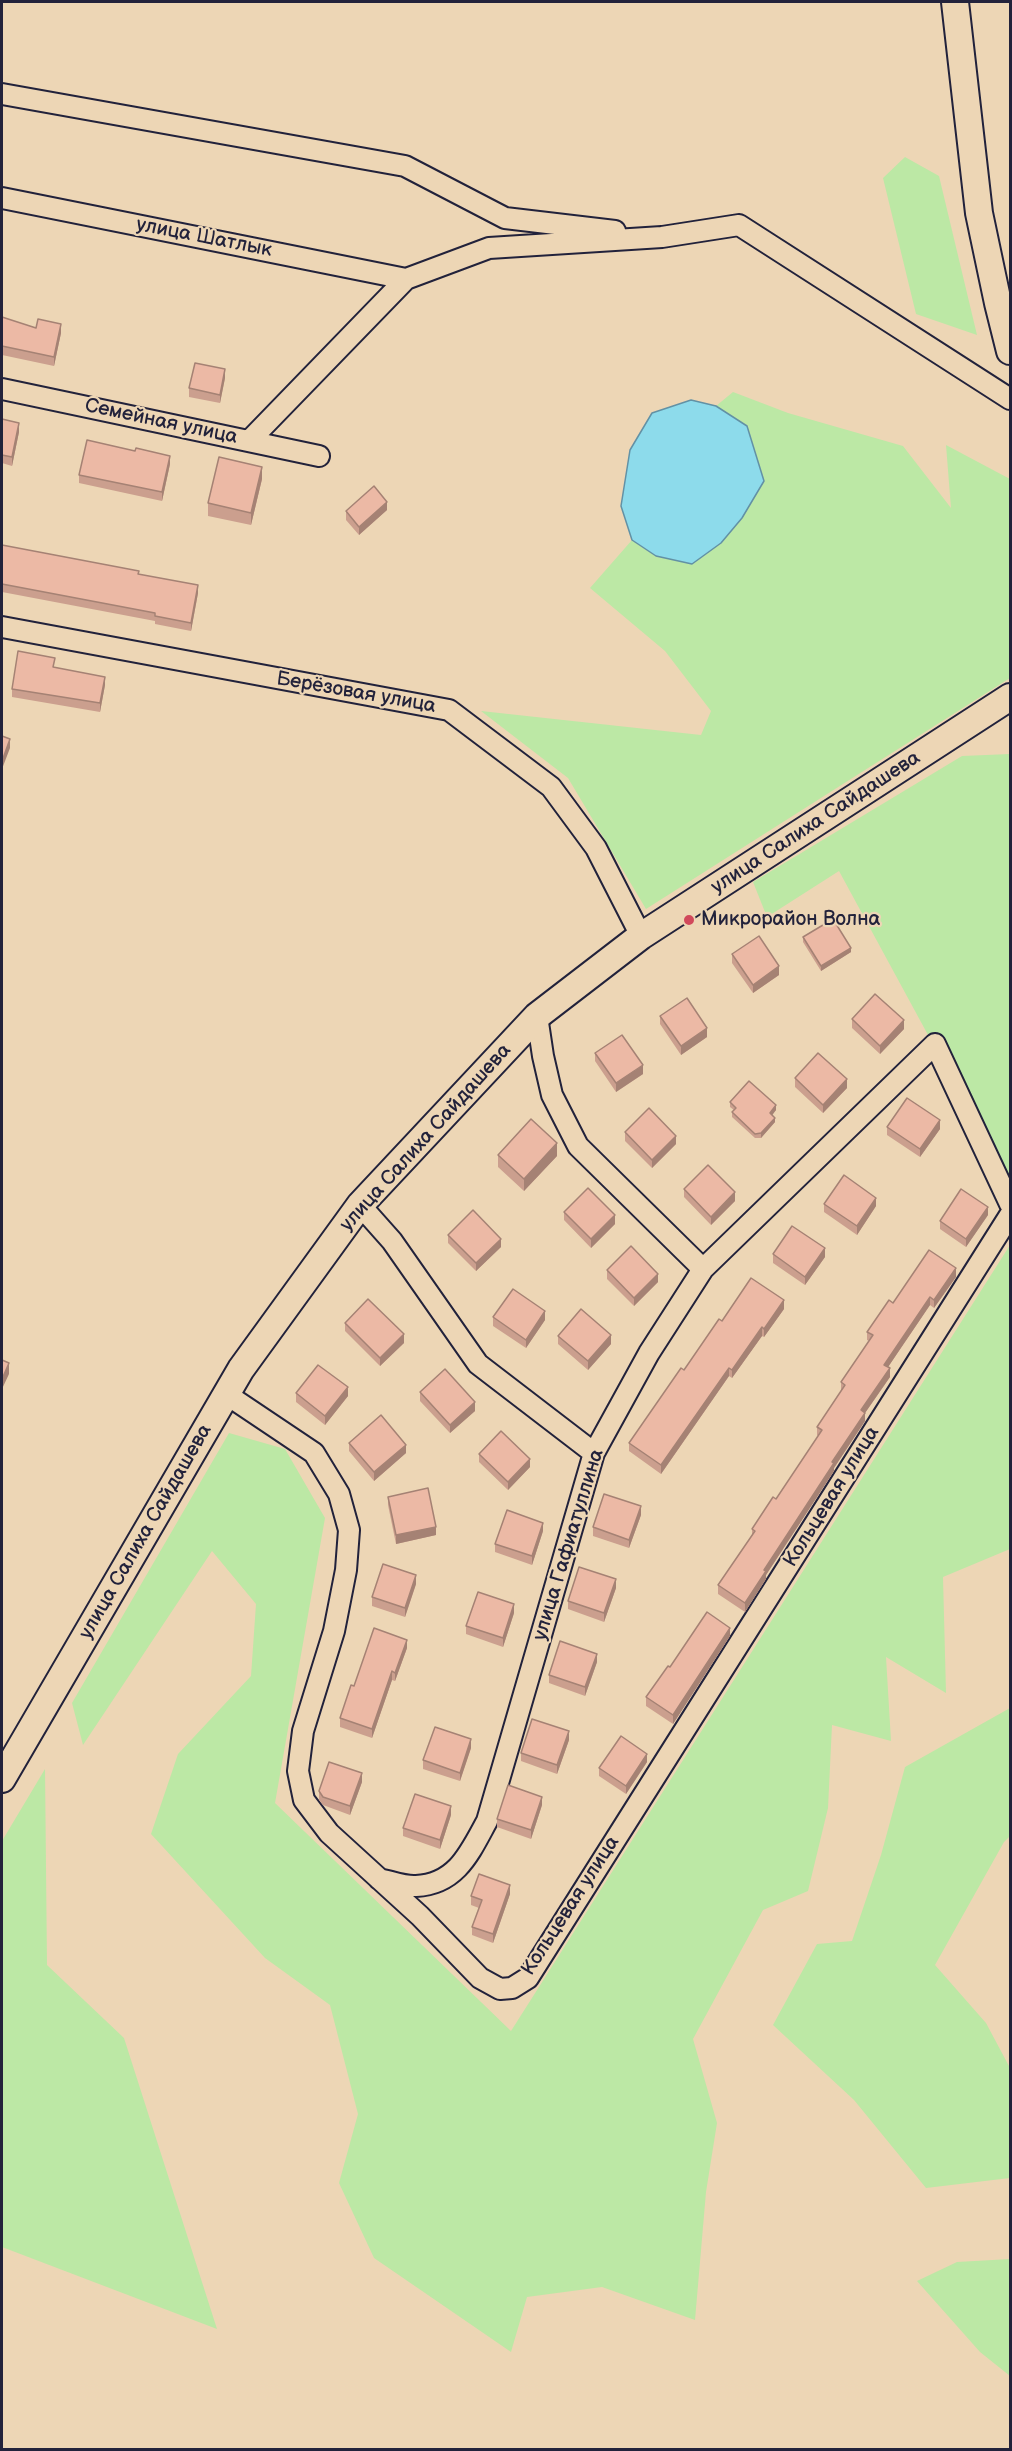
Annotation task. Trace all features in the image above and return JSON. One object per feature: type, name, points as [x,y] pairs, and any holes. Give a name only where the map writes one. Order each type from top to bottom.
[{"type":"street","points":[[955,2],[979,213],[998,303],[1011,351]]},
{"type":"street","points":[[2,94],[405,166],[505,218],[662,237]]},
{"type":"street","name":"улица Шатлык","points":[[2,198],[406,279]]},
{"type":"street","points":[[250,440],[406,279],[489,248],[662,237],[739,225],[1011,399]]},
{"type":"street","name":"Семейная улица","points":[[2,389],[319,456]]},
{"type":"street","name":"Берёзовая улица","points":[[2,627],[449,710],[551,787],[596,848],[641,936]]},
{"type":"street","name":"улица Салиха Сайдашева","points":[[2,1779],[241,1369],[360,1205],[537,1016],[641,936],[1011,697]]},
{"type":"street","points":[[537,1016],[552,1095],[578,1146],[703,1269]]},
{"type":"street","name":"улица Гафиатуллина","points":[[380,1879],[415,1887],[446,1878],[463,1864],[487,1821],[594,1453],[649,1353],[703,1269],[935,1044],[1011,1204]]},
{"type":"street","points":[[360,1205],[392,1240],[478,1364],[594,1453]]},
{"type":"street","name":"Кольцевая улица","points":[[226,1394],[314,1453],[339,1494],[350,1530],[346,1570],[334,1631],[303,1731],[298,1771],[304,1800],[329,1833],[420,1916],[480,1978],[500,1989],[512,1988],[528,1978],[1011,1215]]},
{"type":"green space","points":[[905,157],[939,176],[977,335],[916,314],[883,178]]},
{"type":"green space","points":[[733,392],[788,413],[903,446],[951,508],[946,445],[1010,479],[1010,678],[646,909],[568,778],[481,711],[701,735],[711,711],[665,651],[590,588],[632,540],[656,556],[764,481],[747,426],[716,406]]},
{"type":"green space","points":[[1010,754],[1010,1186],[839,871],[767,917],[753,882],[962,756]]},
{"type":"green space","points":[[1010,1245],[1010,1549],[943,1577],[946,1693],[886,1657],[891,1741],[832,1725],[828,1808],[808,1891],[763,1910],[693,2039],[717,2123],[706,2192],[695,2320],[602,2287],[527,2297],[511,2352],[374,2258],[339,2183],[358,2114],[330,2005],[265,1958],[151,1834],[178,1754],[251,1676],[256,1604],[212,1551],[83,1745],[72,1703],[229,1433],[285,1449],[325,1518],[275,1803],[511,2031]]},
{"type":"green space","points":[[1010,1708],[1010,1836],[1004,1842],[935,1965],[986,2023],[1010,2068],[1010,2178],[926,2188],[854,2100],[773,2025],[817,1944],[852,1941],[881,1855],[905,1767]]},
{"type":"green space","points":[[45,1769],[47,1965],[124,2038],[217,2329],[2,2247],[2,1841]]},
{"type":"green space","points":[[1010,2259],[1010,2376],[980,2352],[917,2281],[957,2262]]},
{"type":"water","points":[[691,400],[716,406],[747,426],[764,481],[742,518],[721,543],[692,564],[656,556],[632,540],[621,506],[630,450],[652,413]]},
{"type":"building","points":[[2,317],[36,328],[38,319],[61,324],[54,357],[2,346]]},
{"type":"building","points":[[195,363],[225,369],[220,395],[189,388]]},
{"type":"building","points":[[2,419],[19,423],[12,457],[2,455]]},
{"type":"building","points":[[87,440],[170,456],[162,492],[79,475]]},
{"type":"building","points":[[219,457],[262,467],[251,513],[208,503]]},
{"type":"building","points":[[374,486],[387,502],[359,527],[346,511]]},
{"type":"building","points":[[2,545],[139,571],[138,574],[198,585],[191,623],[155,616],[155,613],[2,584]]},
{"type":"building","points":[[18,651],[55,658],[53,667],[105,677],[100,703],[12,689]]},
{"type":"building","points":[[2,736],[10,739],[2,761]]},
{"type":"building","points":[[833,919],[851,948],[821,966],[803,937]]},
{"type":"building","points":[[759,936],[779,966],[753,985],[732,954]]},
{"type":"building","points":[[875,994],[904,1020],[880,1046],[852,1019]]},
{"type":"building","points":[[687,998],[707,1028],[681,1046],[660,1016]]},
{"type":"building","points":[[622,1035],[643,1065],[616,1083],[595,1053]]},
{"type":"building","points":[[818,1053],[847,1079],[823,1105],[795,1078]]},
{"type":"building","points":[[749,1081],[776,1105],[770,1113],[775,1118],[761,1133],[755,1134],[732,1112],[736,1108],[730,1102]]},
{"type":"building","points":[[907,1098],[940,1120],[920,1149],[887,1127]]},
{"type":"building","points":[[649,1108],[676,1136],[652,1160],[625,1132]]},
{"type":"building","points":[[531,1119],[557,1143],[524,1179],[498,1155]]},
{"type":"building","points":[[708,1165],[735,1192],[711,1217],[684,1189]]},
{"type":"building","points":[[844,1175],[876,1198],[857,1226],[824,1204]]},
{"type":"building","points":[[588,1188],[615,1215],[591,1239],[564,1212]]},
{"type":"building","points":[[961,1189],[988,1207],[966,1239],[940,1221]]},
{"type":"building","points":[[473,1210],[501,1239],[476,1263],[448,1235]]},
{"type":"building","points":[[792,1226],[825,1248],[805,1277],[773,1254]]},
{"type":"building","points":[[631,1246],[658,1274],[634,1298],[607,1270]]},
{"type":"building","points":[[929,1250],[956,1268],[934,1300],[930,1297],[884,1365],[890,1368],[861,1410],[865,1413],[745,1603],[718,1585],[755,1531],[752,1529],[773,1497],[776,1499],[822,1430],[817,1427],[845,1385],[841,1382],[873,1335],[867,1332],[889,1300],[893,1303]]},
{"type":"building","points":[[751,1278],[784,1300],[732,1370],[729,1368],[661,1465],[629,1443],[681,1368],[684,1370],[719,1319],[722,1321]]},
{"type":"building","points":[[513,1289],[545,1311],[526,1340],[493,1317]]},
{"type":"building","points":[[368,1299],[404,1334],[380,1358],[345,1323]]},
{"type":"building","points":[[581,1309],[611,1335],[588,1361],[558,1336]]},
{"type":"building","points":[[2,1360],[9,1363],[2,1379]]},
{"type":"building","points":[[318,1365],[348,1387],[325,1416],[296,1393]]},
{"type":"building","points":[[445,1369],[475,1402],[450,1425],[420,1392]]},
{"type":"building","points":[[381,1415],[406,1445],[374,1472],[349,1443]]},
{"type":"building","points":[[501,1431],[530,1459],[508,1482],[479,1454]]},
{"type":"building","points":[[428,1488],[436,1527],[396,1535],[388,1497]]},
{"type":"building","points":[[604,1494],[641,1506],[629,1540],[593,1527]]},
{"type":"building","points":[[507,1510],[543,1523],[532,1556],[495,1544]]},
{"type":"building","points":[[383,1564],[416,1575],[405,1608],[372,1597]]},
{"type":"building","points":[[579,1567],[616,1579],[604,1613],[568,1601]]},
{"type":"building","points":[[478,1592],[514,1604],[503,1638],[466,1626]]},
{"type":"building","points":[[707,1612],[730,1628],[673,1715],[646,1697],[668,1666],[670,1667]]},
{"type":"building","points":[[374,1628],[407,1640],[395,1673],[392,1671],[372,1729],[340,1718]]},
{"type":"building","points":[[560,1641],[597,1654],[585,1687],[549,1675]]},
{"type":"building","points":[[532,1719],[569,1731],[557,1765],[521,1753]]},
{"type":"building","points":[[435,1727],[471,1739],[460,1773],[423,1760]]},
{"type":"building","points":[[621,1736],[647,1754],[626,1786],[599,1768]]},
{"type":"building","points":[[329,1762],[362,1773],[350,1806],[323,1797],[319,1791]]},
{"type":"building","points":[[508,1785],[542,1797],[531,1830],[497,1819]]},
{"type":"building","points":[[415,1794],[451,1806],[440,1840],[403,1828]]},
{"type":"building","points":[[479,1874],[510,1885],[493,1934],[472,1927],[482,1900],[471,1896]]},
{"type":"place","name":"Микрорайон Волна","points":[[689,920]]}]
